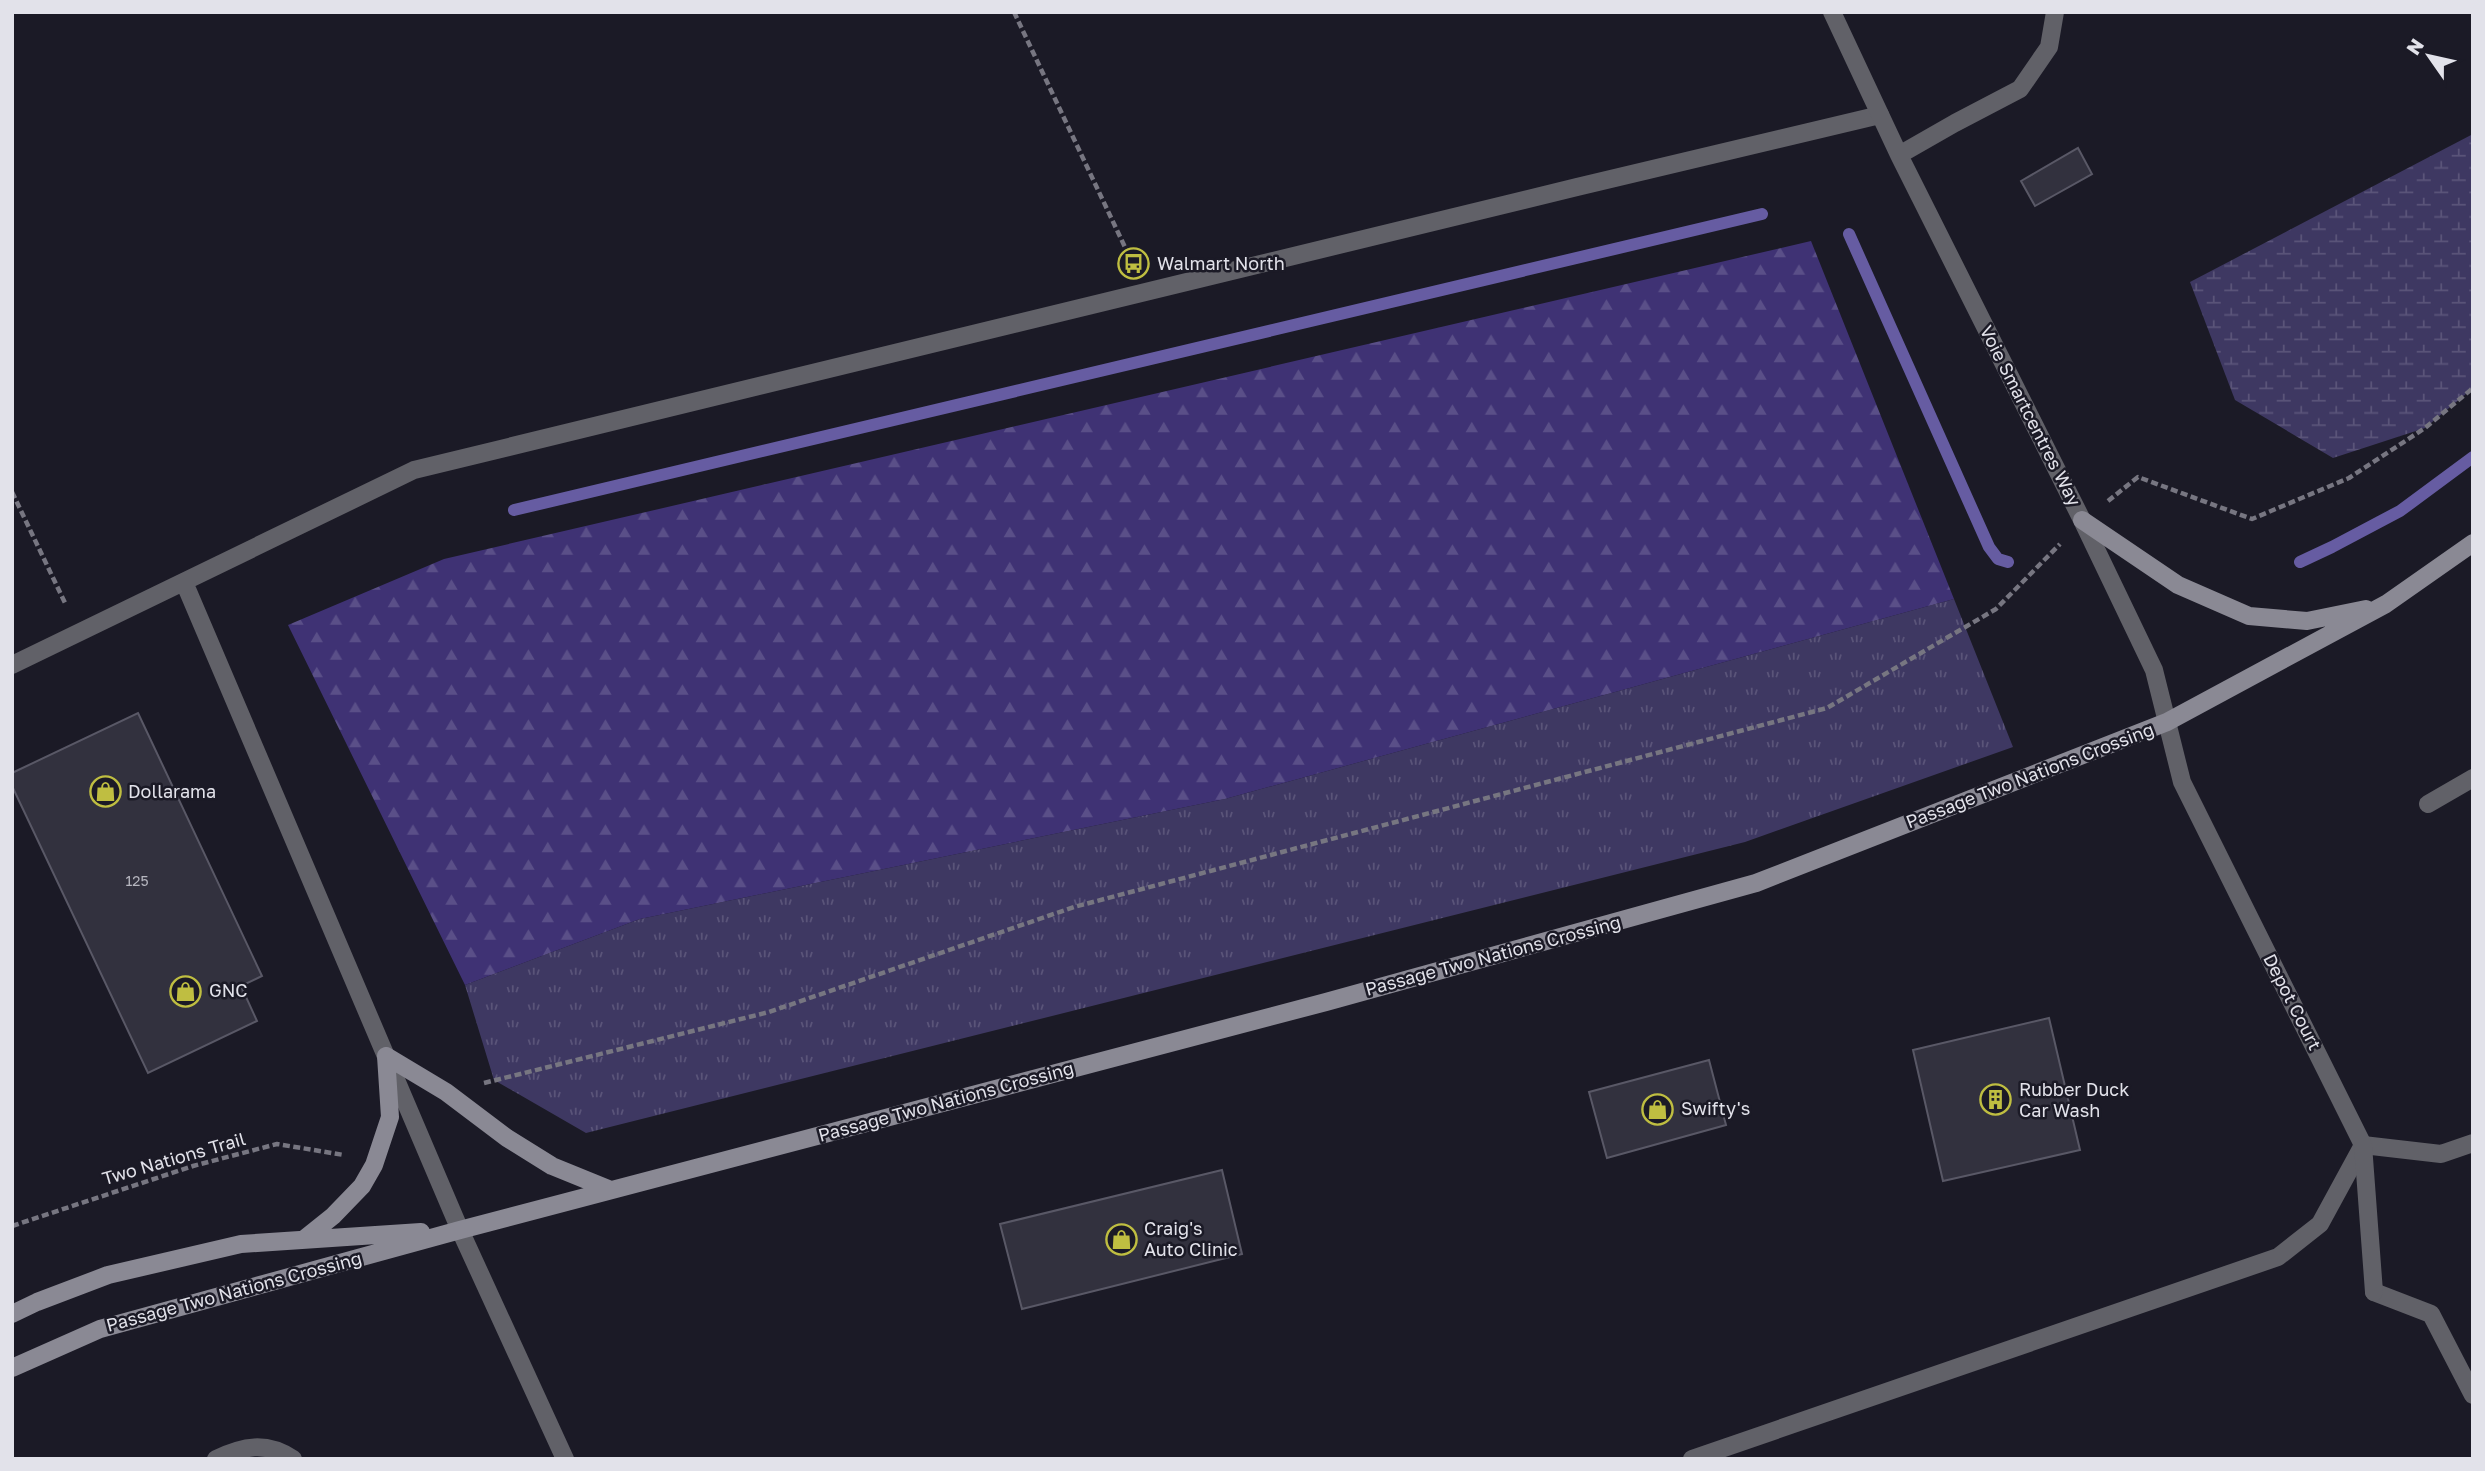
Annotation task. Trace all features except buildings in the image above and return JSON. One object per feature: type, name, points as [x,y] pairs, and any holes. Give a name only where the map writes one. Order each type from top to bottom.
[{"type":"main road","points":[[2082,520],[2178,585],[2249,615],[2307,621],[2386,604]]},
{"type":"main road","name":"Passage Two Nations Crossing","points":[[12,1368],[100,1329],[460,1230],[1326,1002],[1756,883],[2167,722],[2386,604],[2473,542]]},
{"type":"main road","points":[[386,1056],[446,1092],[507,1138],[552,1166],[611,1190]]},
{"type":"main road","points":[[303,1240],[333,1216],[362,1186],[374,1165],[390,1117],[386,1056]]},
{"type":"main road","name":"Passage Two Nations Crossing","points":[[12,1314],[108,1275],[240,1244],[460,1230]]},
{"type":"street","points":[[12,665],[414,470],[1881,115],[1832,12]]},
{"type":"street","points":[[1899,155],[1955,122],[2020,89],[2049,47],[2055,12]]},
{"type":"street","name":"Voie Smartcentres Way","points":[[1881,115],[2154,670],[2167,722]]},
{"type":"street","points":[[184,582],[460,1230],[565,1459]]},
{"type":"street","name":"Depot Court","points":[[2167,722],[2182,782],[2363,1145],[2374,1292],[2431,1314],[2473,1395]]},
{"type":"street","points":[[2428,804],[2473,778]]},
{"type":"street","points":[[1692,1459],[1727,1455],[2278,1257],[2320,1224],[2363,1145],[2441,1154],[2473,1143]]},
{"type":"street","points":[[216,1459],[237,1449],[255,1446],[271,1449],[293,1459]]},
{"type":"path","points":[[1014,12],[1145,292]]},
{"type":"path","points":[[446,1092],[769,1012],[1074,907],[1827,708],[1996,609],[2082,520],[2138,477],[2252,519],[2349,478],[2425,428],[2473,388]]},
{"type":"path","points":[[12,492],[79,633]]},
{"type":"path","name":"Two Nations Trail","points":[[12,1226],[193,1166],[277,1144],[348,1156]]},
{"type":"green space","points":[[2473,134],[2473,388],[2425,428],[2333,458],[2235,400],[2190,282]]},
{"type":"green space","points":[[1811,241],[1954,599],[1225,799],[640,919],[465,985],[288,625],[444,559]]},
{"type":"green space","points":[[1954,599],[2013,747],[1745,842],[586,1133],[494,1080],[465,985],[640,919],[1225,799]]},
{"type":"waterway","points":[[514,510],[1762,214]]},
{"type":"waterway","points":[[1849,234],[1989,547],[1998,559],[2008,562]]},
{"type":"waterway","points":[[2300,562],[2400,511],[2473,457]]},
{"type":"place","name":"Walmart North","points":[[1134,264]]},
{"type":"place","name":"Dollarama","points":[[105,792]]},
{"type":"place","name":"GNC","points":[[186,991]]},
{"type":"place","name":"Rubber Duck Car Wash","points":[[1996,1100]]},
{"type":"place","name":"Swifty's","points":[[1658,1109]]},
{"type":"place","name":"Craig's Auto Clinic","points":[[1121,1239]]}]
